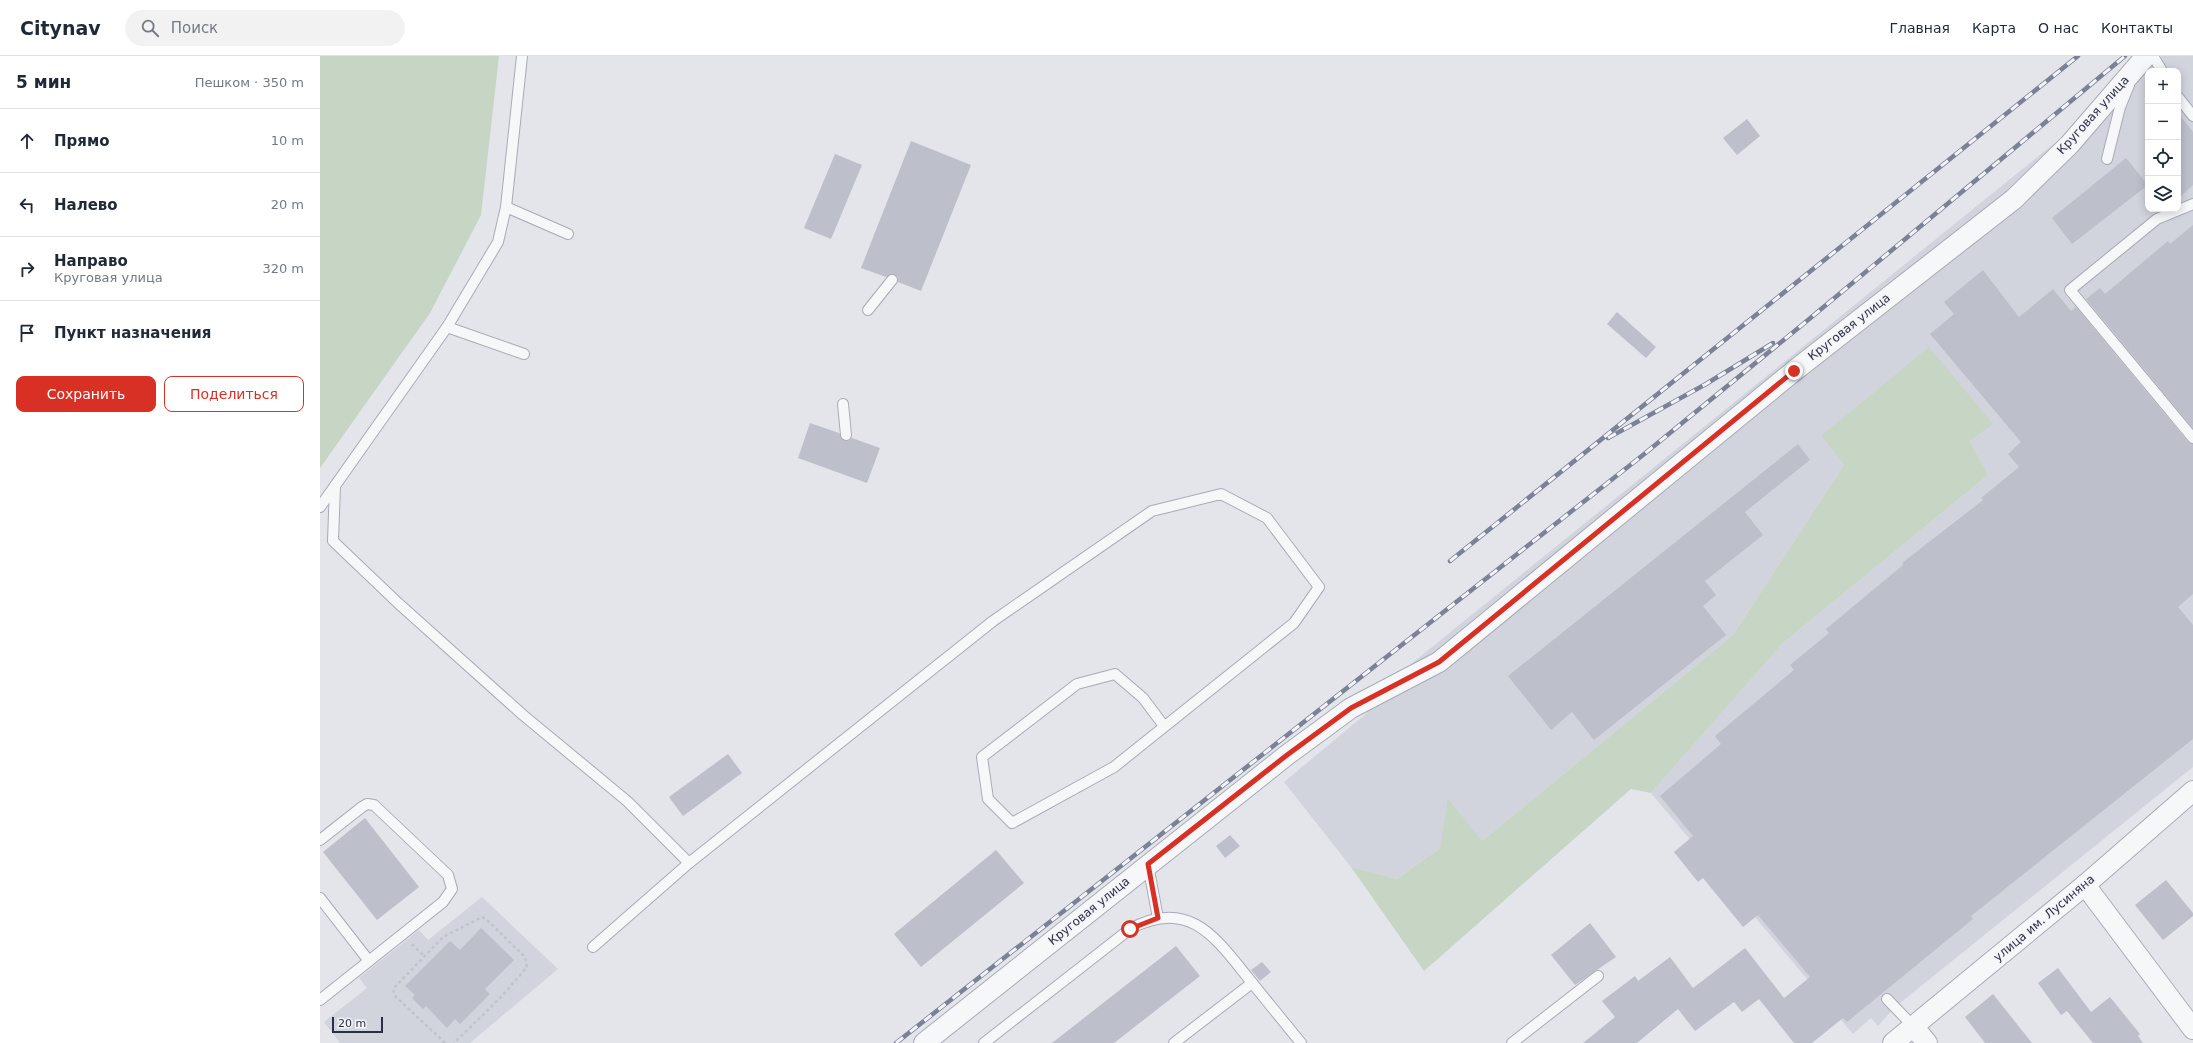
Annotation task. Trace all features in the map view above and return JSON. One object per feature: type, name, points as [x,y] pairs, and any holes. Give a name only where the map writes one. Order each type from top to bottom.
[{"type":"street","name":"Круговая улица","points":[[924,1043],[1287,755],[1351,708],[1439,662],[1794,371],[2014,199],[2070,144],[2146,56]]},
{"type":"street","name":"улица им. Лусиняна","points":[[1893,1043],[2085,885],[2193,791]]},
{"type":"street","points":[[2085,885],[2193,1030]]},
{"type":"street","points":[[1913,1026],[1926,1043]]},
{"type":"lane","points":[[320,507],[447,327],[498,242],[506,207],[522,56]]},
{"type":"lane","points":[[2107,159],[2120,107],[2132,76],[2146,56]]},
{"type":"lane","points":[[2153,56],[2160,68]]},
{"type":"lane","points":[[2181,101],[2193,116]]},
{"type":"lane","points":[[2193,204],[2157,219],[2070,290],[2193,438]]},
{"type":"lane","points":[[506,207],[568,234]]},
{"type":"lane","points":[[868,310],[892,280]]},
{"type":"lane","points":[[447,327],[524,354]]},
{"type":"lane","points":[[843,404],[846,435]]},
{"type":"lane","points":[[335,486],[333,541],[398,603],[523,715],[627,801],[689,863]]},
{"type":"lane","points":[[593,947],[689,863],[993,621],[1152,511],[1221,494],[1267,518],[1319,587],[1294,623],[1114,767],[1012,823],[988,799],[982,757],[1077,684],[1115,674],[1143,698],[1164,726]]},
{"type":"lane","points":[[320,840],[362,807],[367,804],[374,805],[448,875],[452,889],[443,902],[320,1000]]},
{"type":"lane","points":[[1148,864],[1158,918]]},
{"type":"lane","points":[[320,898],[369,961]]},
{"type":"lane","points":[[984,1043],[1130,929],[1158,918],[1180,919],[1202,928],[1220,944],[1301,1043]]},
{"type":"lane","points":[[1512,1043],[1598,976]]},
{"type":"lane","points":[[1174,1043],[1252,983]]},
{"type":"lane","points":[[1887,999],[1913,1026]]},
{"type":"path","points":[[445,1043],[394,993],[395,985],[443,937],[482,917],[486,918],[525,957],[527,961],[524,971],[502,996],[454,1043]]},
{"type":"path","points":[[408,940],[424,956]]},
{"type":"shaded area","points":[[2162,56],[2193,56],[2193,767],[1895,1007],[1878,1026],[1871,1018],[1853,1034],[1651,793],[1783,643],[1988,475],[1970,441],[1993,423],[1821,436],[1844,465],[1733,635],[1482,841],[1440,848],[1397,879],[1351,867],[1284,782],[1367,713],[1369,698],[2145,70],[2145,212],[2181,212],[2181,68],[2147,68]]},
{"type":"shaded area","points":[[482,897],[558,969],[470,1043],[340,1043],[324,1022],[367,988],[359,978],[419,930],[428,940]]},
{"type":"green space","points":[[320,56],[499,56],[481,215],[430,313],[320,468]]},
{"type":"green space","points":[[1929,347],[1993,424],[1970,441],[1988,475],[1783,643],[1651,793],[1631,789],[1424,971],[1351,867],[1397,879],[1440,848],[1448,799],[1482,841],[1733,635],[1844,465],[1821,436]]},
{"type":"building","points":[[2181,117],[2193,132],[2193,185],[2181,196]]},
{"type":"building","points":[[1747,119],[1760,136],[1737,155],[1723,138]]},
{"type":"building","points":[[911,141],[971,165],[921,291],[898,282],[898,277],[893,274],[886,277],[861,268]]},
{"type":"building","points":[[835,154],[862,165],[831,239],[804,228]]},
{"type":"building","points":[[2126,158],[2145,181],[2145,187],[2072,244],[2052,218]]},
{"type":"building","points":[[2193,225],[2193,428],[2086,299],[2100,288],[2105,294],[2168,241],[2170,244]]},
{"type":"building","points":[[1983,270],[2019,317],[2053,289],[2071,311],[2076,307],[2188,442],[2193,444],[2193,594],[2178,607],[2193,625],[2193,739],[1971,916],[1973,919],[1847,1022],[1843,1018],[1812,1043],[1794,1043],[1759,999],[1742,1012],[1734,1002],[1695,1031],[1678,1009],[1637,1043],[1583,1043],[1615,1017],[1602,1001],[1635,976],[1638,981],[1670,957],[1693,988],[1745,948],[1784,998],[1810,977],[1758,915],[1743,927],[1703,878],[1698,882],[1674,852],[1693,836],[1660,796],[1721,744],[1715,736],[1794,670],[1790,665],[1829,633],[1826,629],[1903,565],[1902,563],[1983,500],[1981,498],[2019,467],[2008,454],[2021,442],[1930,334],[1954,314],[1944,302]]},
{"type":"building","points":[[1617,312],[1656,347],[1646,358],[1607,324]]},
{"type":"building","points":[[810,423],[839,433],[844,441],[852,438],[880,448],[867,483],[798,458]]},
{"type":"building","points":[[1798,444],[1810,460],[1745,512],[1763,535],[1705,581],[1716,595],[1703,606],[1726,635],[1594,740],[1572,712],[1551,730],[1508,676]]},
{"type":"building","points":[[728,754],[742,773],[683,816],[669,797]]},
{"type":"building","points":[[365,818],[419,887],[377,920],[323,852]]},
{"type":"building","points":[[1230,835],[1240,846],[1225,858],[1216,846]]},
{"type":"building","points":[[996,850],[1024,883],[921,967],[894,934]]},
{"type":"building","points":[[2166,880],[2193,913],[2193,916],[2163,940],[2135,905]]},
{"type":"building","points":[[1590,923],[1616,957],[1575,985],[1551,955]]},
{"type":"building","points":[[481,928],[514,960],[485,989],[490,994],[460,1024],[455,1019],[447,1028],[426,1006],[423,1009],[412,998],[415,995],[405,986],[450,941],[460,950]]},
{"type":"building","points":[[1176,946],[1200,976],[1114,1043],[1052,1043]]},
{"type":"building","points":[[1262,962],[1271,972],[1260,981],[1251,970]]},
{"type":"building","points":[[2058,968],[2091,1012],[2110,997],[2140,1034],[2138,1036],[2143,1043],[2093,1043],[2067,1011],[2061,1015],[2038,983]]},
{"type":"building","points":[[1993,994],[2032,1043],[1985,1043],[1965,1017]]},
{"type":"railway","points":[[1450,561],[2078,56]]},
{"type":"railway","points":[[896,1043],[1643,455],[1802,325],[2125,56]]},
{"type":"railway","points":[[1608,438],[1706,384],[1773,343]]},
{"type":"route","points":[[1130,929],[1139,924],[1158,918],[1148,864],[1287,755],[1351,708],[1439,662],[1794,371]]}]
